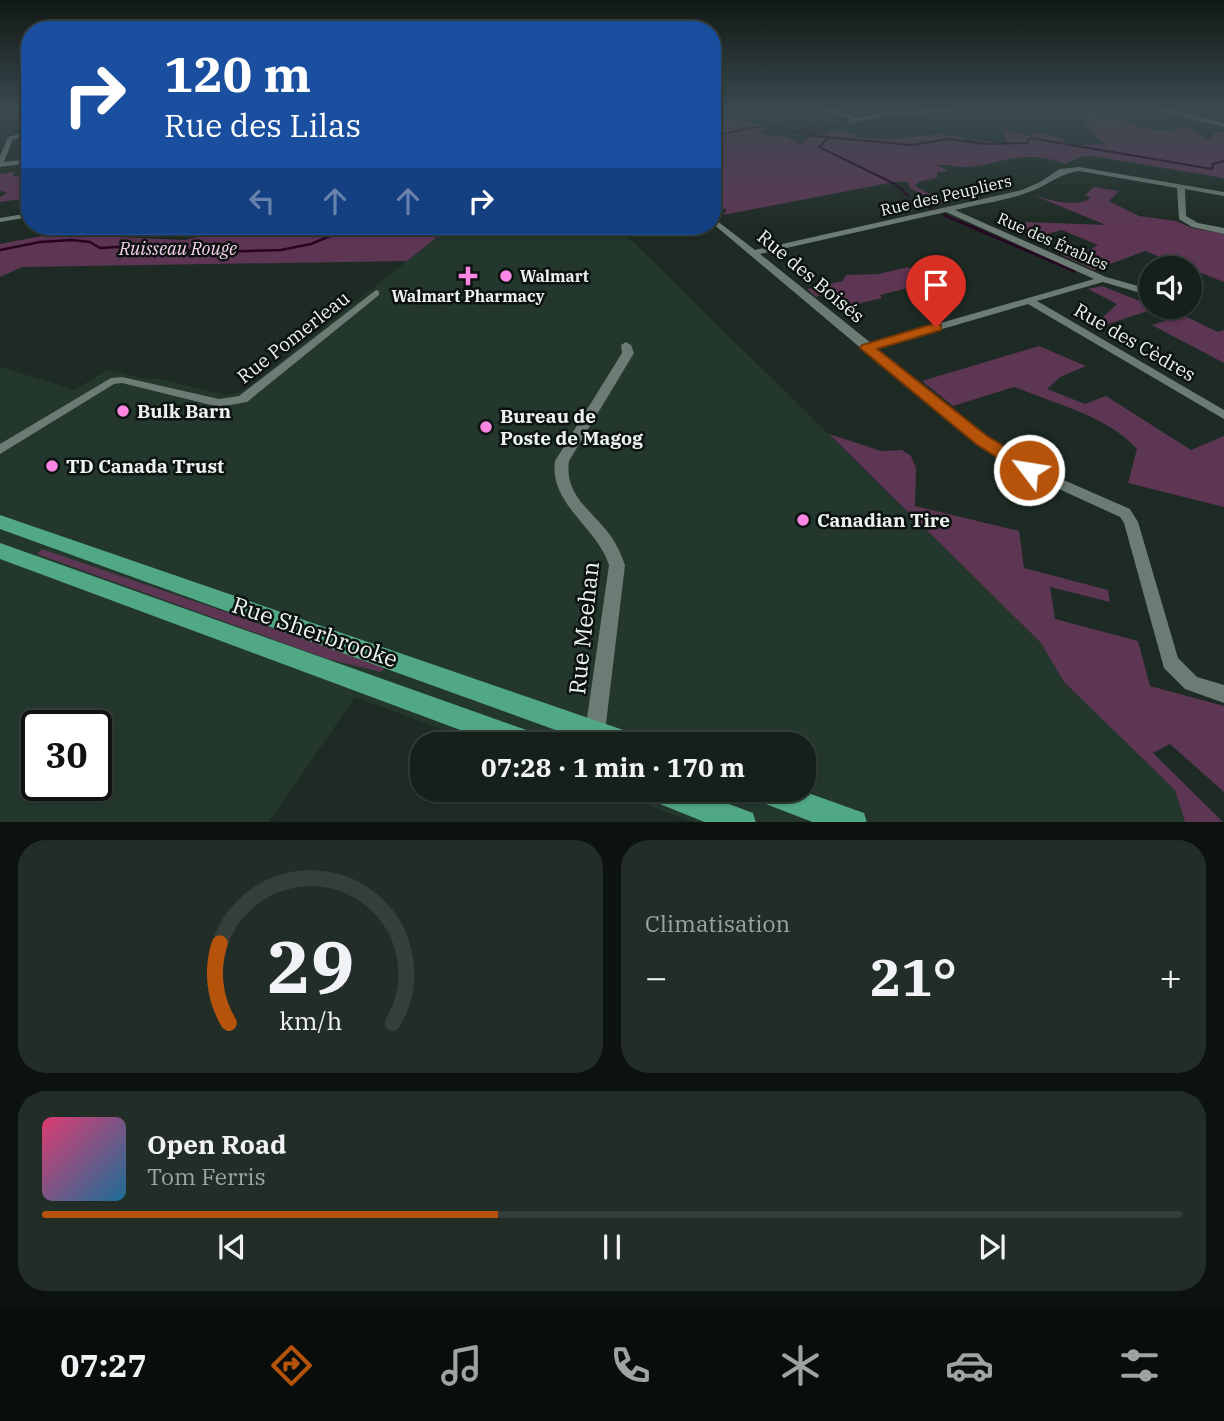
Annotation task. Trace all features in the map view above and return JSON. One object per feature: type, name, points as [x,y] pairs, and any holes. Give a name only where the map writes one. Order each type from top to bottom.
[{"type":"main road","name":"Rue Sherbrooke","points":[[0,522],[576,732]]},
{"type":"main road","name":"Rue Sherbrooke","points":[[0,551],[499,732]]},
{"type":"main road","points":[[689,802],[743,822]]},
{"type":"main road","points":[[796,802],[854,822]]},
{"type":"street","points":[[0,164],[21,162]]},
{"type":"street","name":"Rue des Peupliers","points":[[753,253],[1030,190],[1067,170],[1086,170],[1224,194]]},
{"type":"street","points":[[1181,186],[1182,217],[1195,225],[1224,231]]},
{"type":"street","name":"Rue des Érables","points":[[946,209],[1103,279],[1139,290]]},
{"type":"street","points":[[0,220],[21,216]]},
{"type":"street","name":"Rue des Boisés","points":[[721,220],[753,253],[867,348],[1004,455],[1029,470],[1125,513],[1131,522],[1170,662],[1184,677],[1198,686],[1224,694]]},
{"type":"street","points":[[867,348],[1103,279]]},
{"type":"street","name":"Rue Pomerleau","points":[[0,450],[101,386],[115,381],[221,403],[243,399],[376,293]]},
{"type":"street","name":"Rue des Cèdres","points":[[1028,300],[1224,415]]},
{"type":"street","name":"Rue Meehan","points":[[593,732],[617,565],[609,541],[563,488],[559,472],[562,461],[628,354],[626,345]]},
{"type":"shaded area","points":[[721,148],[1224,148],[1224,178],[1093,156],[1080,157],[1065,164],[1028,157],[969,167],[937,165],[948,171],[937,173],[937,178],[918,182],[915,186],[945,203],[940,204],[910,188],[908,182],[894,182],[723,215],[727,209],[721,209]]},
{"type":"shaded area","points":[[14,172],[13,177],[21,176],[21,199],[0,202],[0,197],[7,193],[0,190],[0,174]]},
{"type":"shaded area","points":[[1094,187],[1119,191],[1109,201],[1139,216],[1176,221],[1192,228],[1224,234],[1224,282],[1202,273],[1202,256],[1158,256],[1145,251],[1094,270],[1062,255],[1085,251],[1098,245],[1062,230],[1036,237],[1022,232],[1026,222],[1106,225],[1033,195],[1063,202],[1078,202],[1091,198],[1085,195]]},
{"type":"shaded area","points":[[47,235],[114,235],[185,240],[205,235],[440,235],[407,261],[22,267],[0,277],[0,244]]},
{"type":"shaded area","points":[[440,235],[626,235],[1041,643],[1064,682],[1175,790],[1185,822],[693,822],[639,802],[816,802],[816,732],[450,732],[355,697],[269,822],[0,822],[0,367],[75,390],[108,369],[226,395],[246,389]]},
{"type":"shaded area","points":[[908,267],[931,282],[880,295],[882,298],[861,303],[844,316],[845,300],[832,290],[816,297],[807,289],[843,281],[846,275],[879,274]]},
{"type":"shaded area","points":[[1102,286],[1139,301],[1139,314],[1105,325],[1100,323],[1117,304],[1088,289]]},
{"type":"shaded area","points":[[1191,319],[1218,332],[1224,330],[1224,363],[1152,325],[1168,320]]},
{"type":"shaded area","points":[[1039,346],[1086,366],[1060,377],[1047,389],[1085,404],[1106,396],[1191,450],[1224,436],[1224,507],[1128,483],[1137,449],[1112,428],[1082,413],[1014,387],[953,406],[922,381]]},
{"type":"shaded area","points":[[829,434],[881,451],[902,450],[911,456],[916,468],[915,506],[1019,531],[1024,568],[1108,590],[1110,602],[1050,587],[1055,619],[1138,641],[1150,686],[1224,706],[1224,792],[1170,744],[1153,753],[1223,822],[1185,822],[1175,790],[1064,682],[1041,643]]},
{"type":"shaded area","points":[[42,549],[385,667],[381,672],[328,659],[37,554]]},
{"type":"waterway","points":[[822,148],[895,184],[903,191]]},
{"type":"waterway","name":"Ruisseau Rouge","points":[[1091,148],[1212,169],[1213,164],[1224,161]]},
{"type":"waterway","points":[[903,191],[908,196]]},
{"type":"waterway","points":[[926,206],[931,208]]},
{"type":"waterway","points":[[944,215],[1074,271]]},
{"type":"waterway","name":"Ruisseau Rouge","points":[[0,250],[40,242],[72,240],[90,242],[100,248],[133,246],[218,252],[281,250],[311,244],[332,235]]},
{"type":"place","name":"Walmart Pharmacy","points":[[468,276]]},
{"type":"place","name":"Walmart","points":[[506,276]]},
{"type":"place","name":"Bulk Barn","points":[[123,411]]},
{"type":"place","name":"Bureau de Poste de Magog","points":[[486,427]]},
{"type":"place","name":"TD Canada Trust","points":[[52,466]]},
{"type":"place","name":"Canadian Tire","points":[[803,520]]},
{"type":"route","points":[[936,327],[867,348],[982,440],[1029,470]]}]
